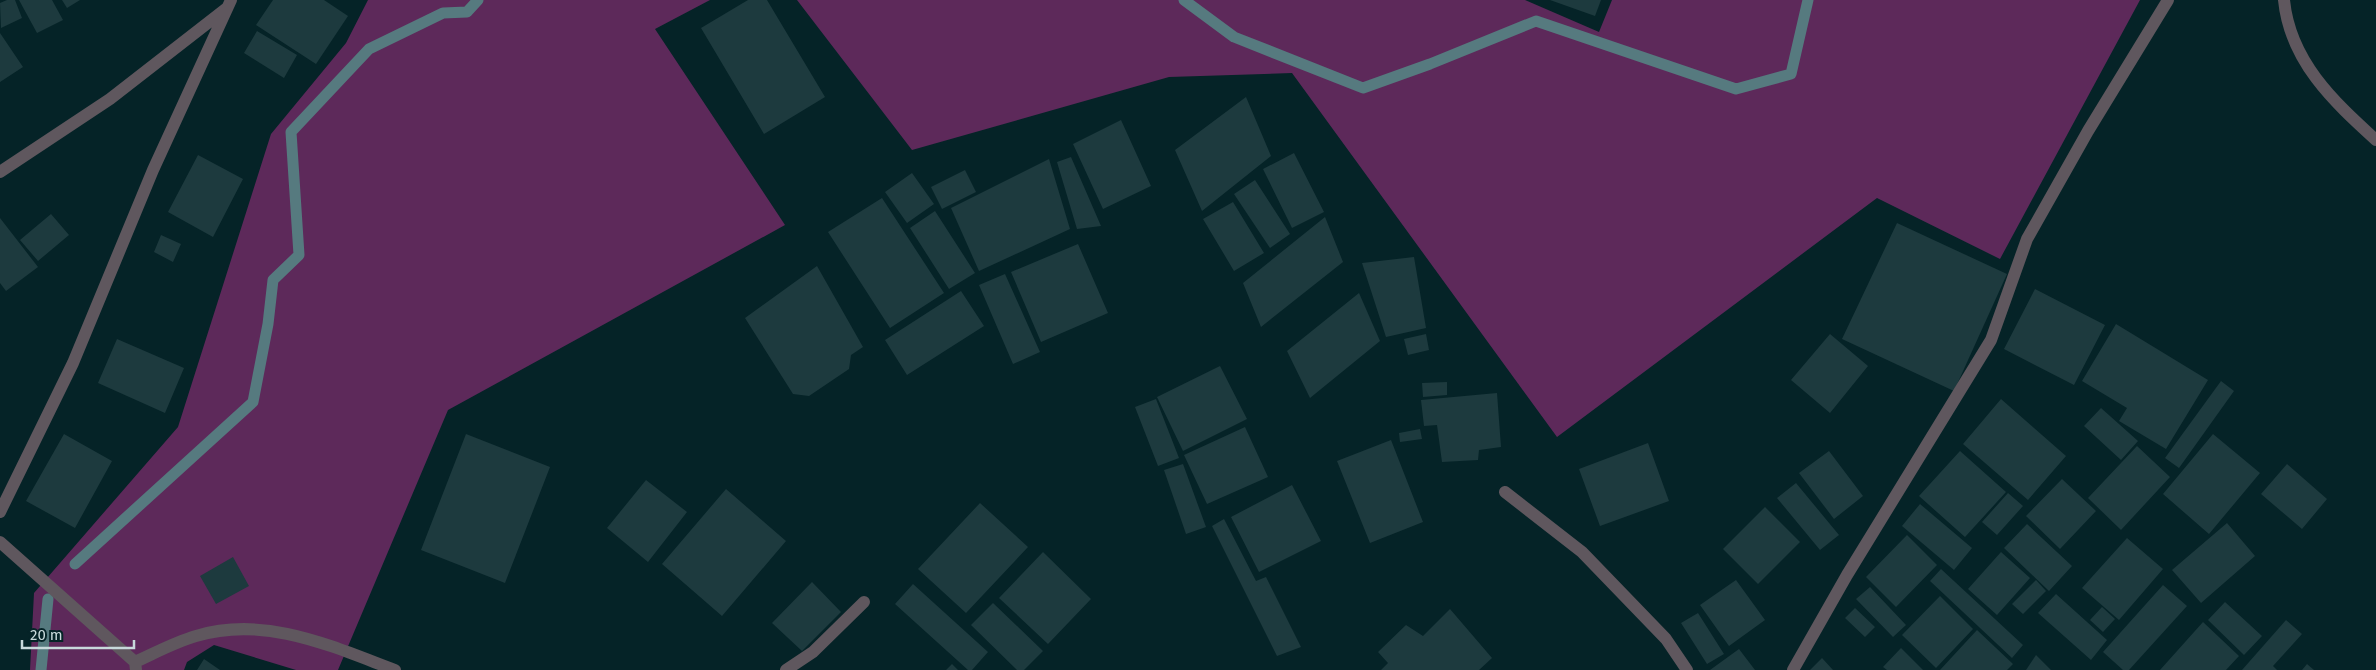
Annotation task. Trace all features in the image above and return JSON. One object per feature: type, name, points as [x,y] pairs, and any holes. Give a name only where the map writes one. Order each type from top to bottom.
[{"type":"street","points":[[1793,670],[1847,575],[1990,340],[2027,239],[2088,131],[2168,0]]},
{"type":"street","points":[[2284,0],[2286,18],[2303,60],[2333,101],[2376,140]]},
{"type":"street","points":[[0,172],[110,100],[229,4]]},
{"type":"street","points":[[0,512],[73,364],[153,170],[229,4]]},
{"type":"street","points":[[1505,492],[1582,552],[1666,639],[1687,670]]},
{"type":"street","points":[[0,542],[136,666],[195,636],[225,630],[253,628],[292,633],[395,670]]},
{"type":"street","points":[[786,670],[813,652],[864,602]]},
{"type":"shaded area","points":[[368,0],[710,0],[655,29],[785,225],[448,410],[338,670],[296,670],[214,645],[187,662],[184,670],[30,670],[34,593],[178,427],[271,134],[346,43]]},
{"type":"shaded area","points":[[797,0],[1525,0],[1599,32],[1612,0],[2140,0],[2000,259],[1877,198],[1557,437],[1292,73],[1169,77],[912,150]]},
{"type":"building","points":[[7,0],[15,0],[22,18],[1,28],[0,3]]},
{"type":"building","points":[[19,0],[52,0],[63,20],[37,33]]},
{"type":"building","points":[[62,0],[80,0],[67,8]]},
{"type":"building","points":[[273,0],[324,0],[348,16],[316,64],[256,25]]},
{"type":"building","points":[[748,0],[767,0],[825,97],[764,134],[701,28]]},
{"type":"building","points":[[1550,0],[1601,0],[1595,16]]},
{"type":"building","points":[[257,31],[297,55],[284,78],[244,53]]},
{"type":"building","points":[[0,33],[23,67],[0,82]]},
{"type":"building","points":[[1246,97],[1271,156],[1202,211],[1175,150]]},
{"type":"building","points":[[1121,120],[1151,186],[1103,209],[1073,144]]},
{"type":"building","points":[[1294,153],[1324,212],[1292,228],[1263,169]]},
{"type":"building","points":[[198,155],[243,179],[213,237],[168,212]]},
{"type":"building","points":[[1071,157],[1101,226],[1077,229],[1057,162]]},
{"type":"building","points":[[1049,159],[1070,229],[979,271],[951,208]]},
{"type":"building","points":[[965,170],[976,192],[942,209],[931,187]]},
{"type":"building","points":[[912,173],[934,204],[907,223],[885,192]]},
{"type":"building","points":[[1255,180],[1290,234],[1270,248],[1234,194]]},
{"type":"building","points":[[882,198],[944,293],[890,328],[828,232]]},
{"type":"building","points":[[1233,202],[1264,253],[1234,271],[1203,219]]},
{"type":"building","points":[[935,211],[975,273],[949,289],[910,228]]},
{"type":"building","points":[[51,214],[69,235],[38,261],[20,240]]},
{"type":"building","points":[[1325,217],[1343,262],[1261,327],[1243,283]]},
{"type":"building","points":[[0,218],[38,267],[6,291],[0,283]]},
{"type":"building","points":[[1897,223],[2007,274],[1954,391],[1842,339]]},
{"type":"building","points":[[161,235],[181,244],[173,262],[154,252]]},
{"type":"building","points":[[1078,244],[1108,313],[1041,342],[1011,272]]},
{"type":"building","points":[[1414,257],[1426,328],[1386,337],[1362,263]]},
{"type":"building","points":[[817,266],[863,347],[851,355],[849,369],[809,396],[793,394],[745,318]]},
{"type":"building","points":[[1005,274],[1040,352],[1013,364],[979,285]]},
{"type":"building","points":[[2035,289],[2105,325],[2074,385],[2004,349]]},
{"type":"building","points":[[961,291],[984,326],[907,375],[885,340]]},
{"type":"building","points":[[1359,293],[1380,341],[1310,398],[1287,351]]},
{"type":"building","points":[[2116,324],[2208,380],[2166,449],[2119,421],[2127,408],[2082,381]]},
{"type":"building","points":[[1426,334],[1429,350],[1408,355],[1404,339]]},
{"type":"building","points":[[1830,334],[1868,366],[1830,413],[1791,380]]},
{"type":"building","points":[[117,339],[184,368],[165,413],[98,383]]},
{"type":"building","points":[[1220,366],[1247,419],[1183,451],[1157,397]]},
{"type":"building","points":[[2221,381],[2234,391],[2179,468],[2165,458]]},
{"type":"building","points":[[1447,382],[1447,395],[1423,397],[1422,383]]},
{"type":"building","points":[[1497,393],[1501,447],[1479,450],[1478,460],[1442,462],[1437,425],[1424,426],[1421,400]]},
{"type":"building","points":[[1156,399],[1179,458],[1158,466],[1135,407]]},
{"type":"building","points":[[2001,399],[2066,456],[2028,500],[1963,444]]},
{"type":"building","points":[[2101,408],[2138,441],[2121,460],[2084,426]]},
{"type":"building","points":[[1245,427],[1268,477],[1207,504],[1184,455]]},
{"type":"building","points":[[1420,429],[1422,439],[1400,442],[1399,433]]},
{"type":"building","points":[[64,434],[112,461],[75,528],[26,501]]},
{"type":"building","points":[[466,434],[550,467],[505,583],[421,550]]},
{"type":"building","points":[[2213,434],[2260,473],[2209,534],[2163,494]]},
{"type":"building","points":[[1391,440],[1423,522],[1370,543],[1337,461]]},
{"type":"building","points":[[1648,443],[1669,501],[1600,526],[1579,469]]},
{"type":"building","points":[[2137,446],[2170,477],[2121,530],[2088,498]]},
{"type":"building","points":[[1829,451],[1863,496],[1834,519],[1799,473]]},
{"type":"building","points":[[1960,451],[2006,492],[1965,537],[1919,496]]},
{"type":"building","points":[[1183,464],[1206,527],[1186,534],[1164,470]]},
{"type":"building","points":[[2287,464],[2327,499],[2302,529],[2261,494]]},
{"type":"building","points":[[2062,479],[2096,511],[2060,549],[2026,516]]},
{"type":"building","points":[[646,480],[687,512],[648,562],[607,528]]},
{"type":"building","points":[[1796,483],[1839,535],[1820,550],[1777,498]]},
{"type":"building","points":[[1292,485],[1321,541],[1259,572],[1231,517]]},
{"type":"building","points":[[726,489],[786,541],[722,616],[662,564]]},
{"type":"building","points":[[2008,493],[2023,506],[1997,535],[1982,522]]},
{"type":"building","points":[[980,503],[1028,547],[966,613],[918,569]]},
{"type":"building","points":[[1920,504],[1972,548],[1954,570],[1902,526]]},
{"type":"building","points":[[1765,507],[1800,542],[1758,584],[1723,549]]},
{"type":"building","points":[[1224,519],[1256,581],[1266,577],[1301,647],[1277,656],[1212,526]]},
{"type":"building","points":[[2227,523],[2255,556],[2201,603],[2172,570]]},
{"type":"building","points":[[2027,524],[2072,566],[2049,591],[2004,548]]},
{"type":"building","points":[[1907,535],[1937,565],[1896,607],[1866,577]]},
{"type":"building","points":[[2127,538],[2163,569],[2119,620],[2082,588]]},
{"type":"building","points":[[1043,552],[1091,599],[1048,644],[999,598]]},
{"type":"building","points":[[2001,552],[2030,578],[1997,615],[1968,589]]},
{"type":"building","points":[[233,557],[249,586],[216,604],[200,576]]},
{"type":"building","points":[[1941,569],[2023,645],[2012,658],[1930,581]]},
{"type":"building","points":[[1736,580],[1765,620],[1729,646],[1700,605]]},
{"type":"building","points":[[2036,580],[2046,591],[2023,614],[2012,604]]},
{"type":"building","points":[[812,582],[841,612],[802,651],[772,623]]},
{"type":"building","points":[[913,584],[988,652],[972,670],[968,670],[895,604]]},
{"type":"building","points":[[2163,585],[2187,606],[2129,670],[2123,670],[2103,652]]},
{"type":"building","points":[[1870,587],[1906,625],[1893,637],[1856,599]]},
{"type":"building","points":[[2056,594],[2107,640],[2091,660],[2038,613]]},
{"type":"building","points":[[1940,596],[1973,629],[1936,668],[1902,635]]},
{"type":"building","points":[[2225,602],[2262,636],[2244,655],[2208,620]]},
{"type":"building","points":[[993,603],[1043,651],[1024,670],[1017,670],[971,625]]},
{"type":"building","points":[[2102,607],[2115,619],[2103,632],[2090,620]]},
{"type":"building","points":[[1855,608],[1875,627],[1865,637],[1845,618]]},
{"type":"building","points":[[1450,609],[1492,658],[1479,670],[1381,670],[1388,663],[1378,652],[1406,625],[1423,636]]},
{"type":"building","points":[[1698,613],[1724,654],[1707,664],[1681,623]]},
{"type":"building","points":[[2286,620],[2302,634],[2273,666],[2277,670],[2242,670]]},
{"type":"building","points":[[2203,622],[2239,656],[2226,670],[2160,670]]},
{"type":"building","points":[[1977,630],[2013,664],[2007,670],[1940,670]]},
{"type":"building","points":[[1901,648],[1923,670],[1887,670],[1883,667]]},
{"type":"building","points":[[1739,649],[1755,670],[1710,670]]},
{"type":"building","points":[[2036,655],[2051,670],[2026,670]]},
{"type":"building","points":[[1822,658],[1833,670],[1810,670]]},
{"type":"building","points":[[204,659],[220,670],[197,670]]},
{"type":"building","points":[[952,664],[958,670],[946,670]]},
{"type":"building","points":[[2307,664],[2314,670],[2302,670]]},
{"type":"waterway","points":[[75,564],[253,402],[268,324],[273,280],[299,255],[291,132],[369,49],[443,13],[467,12],[478,0]]},
{"type":"waterway","points":[[1184,0],[1234,37],[1363,88],[1430,64],[1536,21],[1736,89],[1791,74],[1808,0]]},
{"type":"waterway","points":[[41,670],[48,599]]}]
